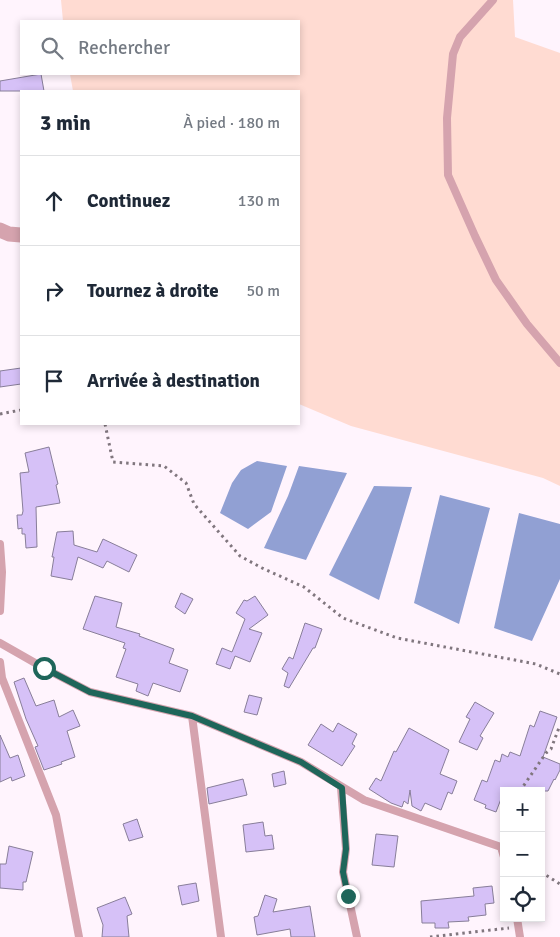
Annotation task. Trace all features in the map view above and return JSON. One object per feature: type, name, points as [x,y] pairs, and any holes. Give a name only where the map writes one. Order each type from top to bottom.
[{"type":"street","points":[[0,230],[20,236]]},
{"type":"lane","points":[[493,0],[460,36],[453,54],[447,118],[448,175],[496,280],[526,324],[560,364]]},
{"type":"lane","points":[[0,544],[2,572],[0,611]]},
{"type":"lane","points":[[0,642],[90,692],[192,716],[301,762],[364,800],[500,846]]},
{"type":"lane","points":[[0,662],[2,678],[56,815],[79,937]]},
{"type":"lane","points":[[192,716],[221,937]]},
{"type":"lane","points":[[342,788],[346,849],[343,872],[357,937]]},
{"type":"lane","points":[[519,922],[520,937]]},
{"type":"path","points":[[0,414],[20,410]]},
{"type":"path","points":[[105,425],[113,462],[164,466],[186,483],[194,504],[240,556],[304,587],[343,618],[397,638],[536,664],[560,674]]},
{"type":"path","points":[[523,787],[551,748],[560,724]]},
{"type":"path","points":[[545,875],[560,884]]},
{"type":"path","points":[[430,937],[520,927]]},
{"type":"shaded area","points":[[61,0],[513,0],[515,37],[560,53],[560,486],[543,478],[351,426],[300,404],[300,90],[73,90],[70,75],[300,75],[300,20],[63,20]]},
{"type":"water","points":[[257,461],[287,466],[271,512],[248,529],[220,513],[232,483],[241,470]]},
{"type":"water","points":[[299,466],[347,473],[306,560],[264,548],[288,496]]},
{"type":"water","points":[[374,486],[412,487],[379,600],[329,575]]},
{"type":"water","points":[[440,495],[490,508],[459,624],[414,603]]},
{"type":"water","points":[[519,513],[560,524],[560,579],[532,641],[494,628]]},
{"type":"building","points":[[41,75],[44,90],[0,91],[0,81]]},
{"type":"building","points":[[20,368],[20,384],[0,387],[0,371]]},
{"type":"building","points":[[49,447],[58,484],[56,485],[60,503],[36,507],[37,547],[26,548],[25,534],[22,534],[22,528],[18,529],[17,515],[22,515],[23,511],[20,473],[29,472],[25,453]]},
{"type":"building","points":[[73,531],[74,545],[97,552],[103,539],[137,555],[129,572],[107,561],[103,568],[78,557],[72,580],[51,576],[54,557],[52,557],[57,532]]},
{"type":"building","points":[[181,593],[193,599],[185,614],[175,607]]},
{"type":"building","points":[[95,596],[122,603],[116,627],[140,634],[139,636],[174,649],[169,663],[188,670],[180,692],[153,683],[148,696],[136,691],[138,684],[116,677],[126,649],[123,648],[125,643],[83,629]]},
{"type":"building","points":[[255,596],[268,615],[249,629],[262,633],[250,662],[235,656],[230,669],[216,664],[222,648],[232,652],[245,619],[236,613],[244,600],[247,601]]},
{"type":"building","points":[[305,623],[322,629],[315,648],[313,648],[289,688],[284,686],[288,673],[282,669],[289,657],[293,659]]},
{"type":"building","points":[[24,678],[36,706],[54,700],[59,717],[73,710],[80,726],[67,731],[75,757],[44,770],[35,747],[38,746],[26,719],[14,682]]},
{"type":"building","points":[[249,695],[262,698],[257,715],[244,712]]},
{"type":"building","points":[[475,702],[494,713],[480,736],[483,738],[477,750],[459,742],[470,719],[466,717]]},
{"type":"building","points":[[540,711],[557,717],[543,757],[560,764],[560,770],[555,780],[548,791],[545,791],[545,787],[500,787],[500,802],[496,812],[485,808],[486,805],[474,800],[482,780],[487,782],[495,760],[500,762],[502,754],[508,757],[510,752],[520,756],[530,725],[534,727]]},
{"type":"building","points":[[338,723],[357,734],[352,744],[355,746],[342,766],[308,745],[321,724],[333,732]]},
{"type":"building","points":[[409,728],[449,750],[440,774],[457,781],[452,794],[448,792],[441,810],[425,803],[421,811],[412,806],[410,790],[408,804],[404,801],[402,807],[391,803],[369,789],[376,778],[381,781],[394,751],[396,752]]},
{"type":"building","points":[[0,735],[10,758],[18,755],[25,776],[12,781],[11,777],[0,782]]},
{"type":"building","points":[[284,771],[286,784],[274,787],[272,774]]},
{"type":"building","points":[[243,779],[247,795],[209,804],[207,788]]},
{"type":"building","points":[[137,819],[143,837],[129,841],[123,824]]},
{"type":"building","points":[[263,822],[265,836],[272,835],[274,849],[246,852],[243,825]]},
{"type":"building","points":[[376,834],[398,836],[394,867],[372,865]]},
{"type":"building","points":[[9,846],[33,852],[26,882],[23,882],[23,890],[0,888],[0,864],[6,864]]},
{"type":"building","points":[[196,883],[199,901],[182,905],[178,886]]},
{"type":"building","points":[[492,886],[494,903],[485,904],[486,915],[468,917],[469,921],[448,922],[449,928],[435,928],[435,923],[422,923],[421,901],[474,896],[473,888]]},
{"type":"building","points":[[265,895],[277,899],[273,912],[310,906],[315,937],[291,937],[290,929],[257,935],[254,917],[258,916]]},
{"type":"building","points":[[125,897],[132,914],[127,916],[129,937],[102,937],[103,925],[97,908]]},
{"type":"route","points":[[44,668],[90,692],[192,716],[301,762],[342,788],[346,849],[343,872],[348,896]]}]
